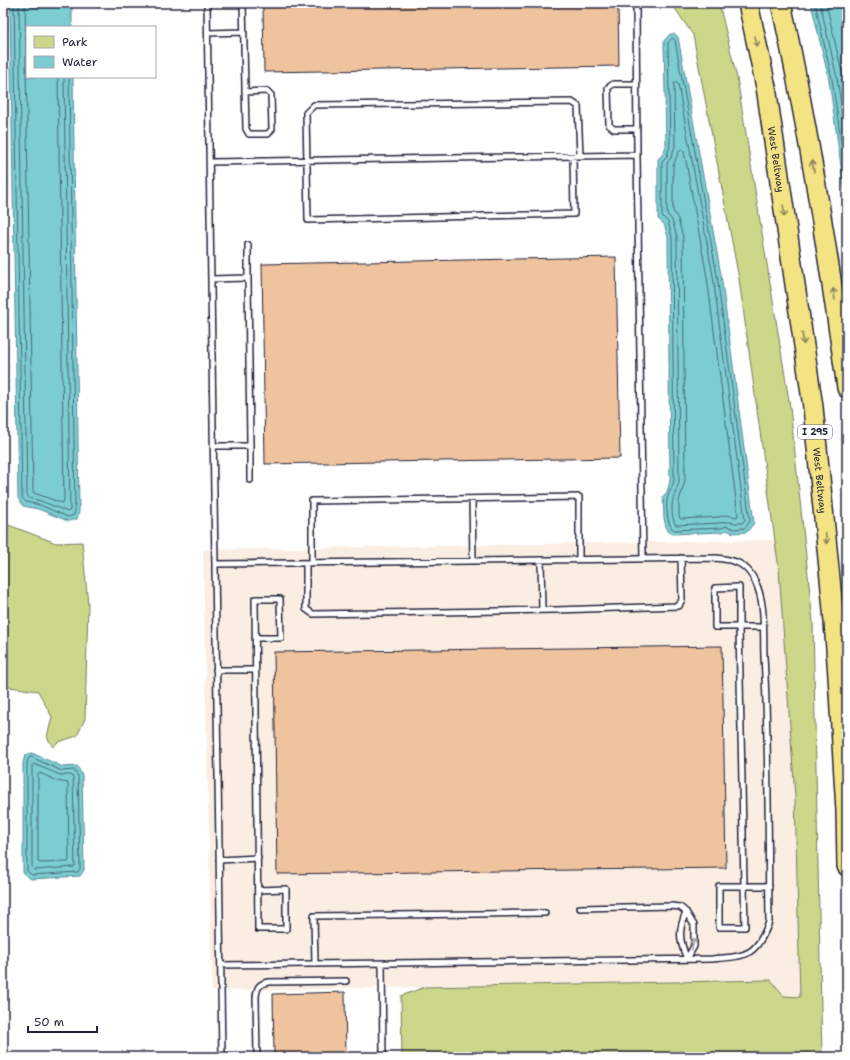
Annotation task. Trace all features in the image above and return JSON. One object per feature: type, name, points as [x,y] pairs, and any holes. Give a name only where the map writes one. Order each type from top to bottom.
[{"type":"highway","name":"West Beltway","points":[[748,3],[766,87],[813,408],[834,624],[846,803],[847,866]]},
{"type":"highway","points":[[781,3],[813,165],[847,388]]},
{"type":"lane","points":[[207,3],[222,1057]]},
{"type":"lane","points":[[243,3],[244,32],[245,92],[246,128],[249,134],[268,134],[272,129],[271,95],[267,91],[245,92]]},
{"type":"lane","points":[[636,3],[643,558]]},
{"type":"lane","points":[[208,33],[244,32]]},
{"type":"lane","points":[[636,84],[613,84],[608,88],[609,125],[614,129],[637,129]]},
{"type":"lane","points":[[573,157],[574,214],[308,220],[306,114],[314,105],[572,102],[578,106],[580,156]]},
{"type":"lane","points":[[210,162],[637,155]]},
{"type":"lane","points":[[248,245],[250,480]]},
{"type":"lane","points":[[211,279],[248,278]]},
{"type":"lane","points":[[213,446],[250,446]]},
{"type":"lane","points":[[312,563],[312,501],[579,497],[579,559]]},
{"type":"lane","points":[[472,499],[473,561]]},
{"type":"lane","points":[[214,564],[643,558],[728,559],[740,563],[749,571],[756,582],[760,596],[766,685],[769,922],[764,935],[752,951],[741,956],[687,959],[221,965]]},
{"type":"lane","points":[[306,563],[306,609],[313,614],[679,606],[682,599],[681,558]]},
{"type":"lane","points":[[541,560],[542,610]]},
{"type":"lane","points":[[763,628],[739,628],[715,628],[715,588],[739,587],[739,628],[744,886],[745,927],[719,928],[719,886],[744,886],[769,886]]},
{"type":"lane","points":[[255,638],[281,638],[280,599],[255,599],[255,638],[255,670],[258,858],[258,890],[258,930],[286,929],[286,889],[258,890]]},
{"type":"lane","points":[[216,670],[255,670]]},
{"type":"lane","points":[[219,860],[258,858]]},
{"type":"lane","points":[[580,908],[680,907],[686,912],[694,925],[694,946],[687,959]]},
{"type":"lane","points":[[686,912],[681,924],[681,945],[687,959]]},
{"type":"lane","points":[[315,964],[314,916],[545,914]]},
{"type":"lane","points":[[382,963],[383,1057]]},
{"type":"lane","points":[[257,1057],[256,997],[257,988],[261,983],[346,981]]},
{"type":"shaded area","points":[[775,540],[779,570],[795,797],[800,997],[784,996],[771,980],[212,991],[203,550]]},
{"type":"green space","points":[[675,3],[719,3],[737,78],[790,407],[813,622],[822,1057],[402,1057],[401,996],[425,987],[771,980],[784,996],[800,997],[795,797],[779,570],[739,279],[693,35],[676,10]]},
{"type":"green space","points":[[3,523],[56,543],[82,542],[88,604],[85,719],[77,736],[58,742],[53,747],[47,737],[52,717],[38,691],[3,686]]},
{"type":"water","points":[[10,3],[72,3],[72,26],[26,26],[26,78],[73,78],[79,512],[77,519],[68,521],[38,509],[23,506],[18,498]]},
{"type":"water","points":[[811,3],[847,3],[847,209],[829,80]]},
{"type":"water","points":[[670,34],[675,34],[678,37],[721,275],[754,523],[747,532],[733,533],[727,530],[722,532],[673,534],[669,532],[666,527],[664,518],[663,496],[667,492],[670,481],[668,237],[664,224],[658,219],[658,159],[663,154],[666,146],[664,41]]},
{"type":"water","points":[[32,753],[63,767],[77,766],[82,775],[84,870],[80,876],[31,879],[23,873],[23,763],[25,755]]},
{"type":"building","points":[[263,3],[618,3],[619,66],[264,72]]},
{"type":"building","points":[[616,257],[620,458],[265,464],[262,264]]},
{"type":"building","points":[[722,646],[726,868],[277,874],[274,652]]},
{"type":"building","points":[[345,992],[346,1057],[274,1057],[273,994]]}]
